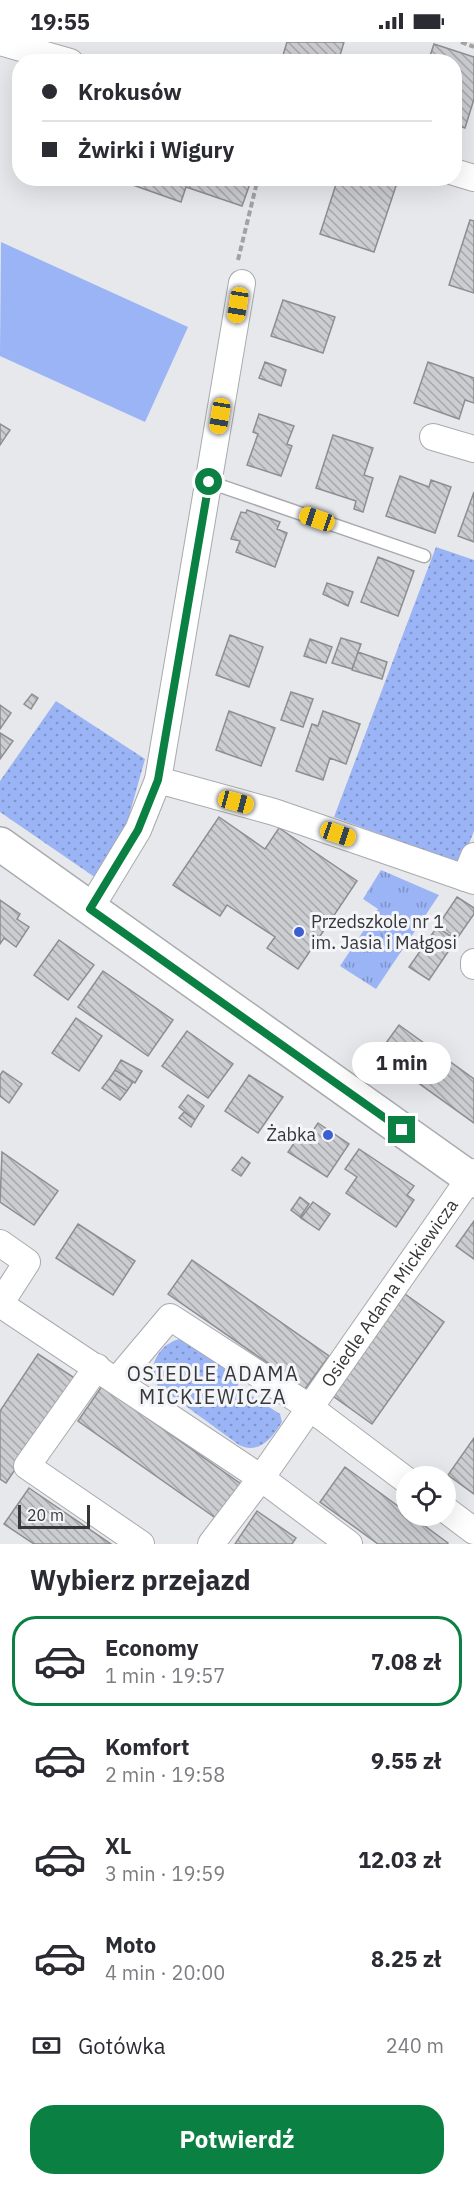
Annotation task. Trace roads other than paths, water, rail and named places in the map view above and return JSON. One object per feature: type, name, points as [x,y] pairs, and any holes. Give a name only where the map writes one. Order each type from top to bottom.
[{"type":"street","points":[[0,42],[42,54]]},
{"type":"street","points":[[90,909],[138,830],[158,780],[242,283]]},
{"type":"street","points":[[434,437],[474,449]]},
{"type":"street","points":[[158,780],[471,871]]},
{"type":"street","points":[[0,844],[473,1177]]},
{"type":"street","name":"Osiedle Adama Mickiewicza","points":[[211,1544],[261,1478],[473,1177]]},
{"type":"street","points":[[0,1243],[27,1262],[0,1304],[261,1478],[350,1544]]},
{"type":"street","points":[[141,1544],[27,1466],[107,1374],[170,1317],[309,1407],[396,1472]]},
{"type":"street","points":[[456,1518],[474,1531]]},
{"type":"lane","points":[[209,482],[424,556]]},
{"type":"place","name":"Przedszkole nr 1 im. Jasia i Małgosi","points":[[299,932]]},
{"type":"place","name":"Żabka","points":[[328,1135]]},
{"type":"district","name":"OSIEDLE ADAMA MICKIEWICZA","points":[[213,1386]]}]
